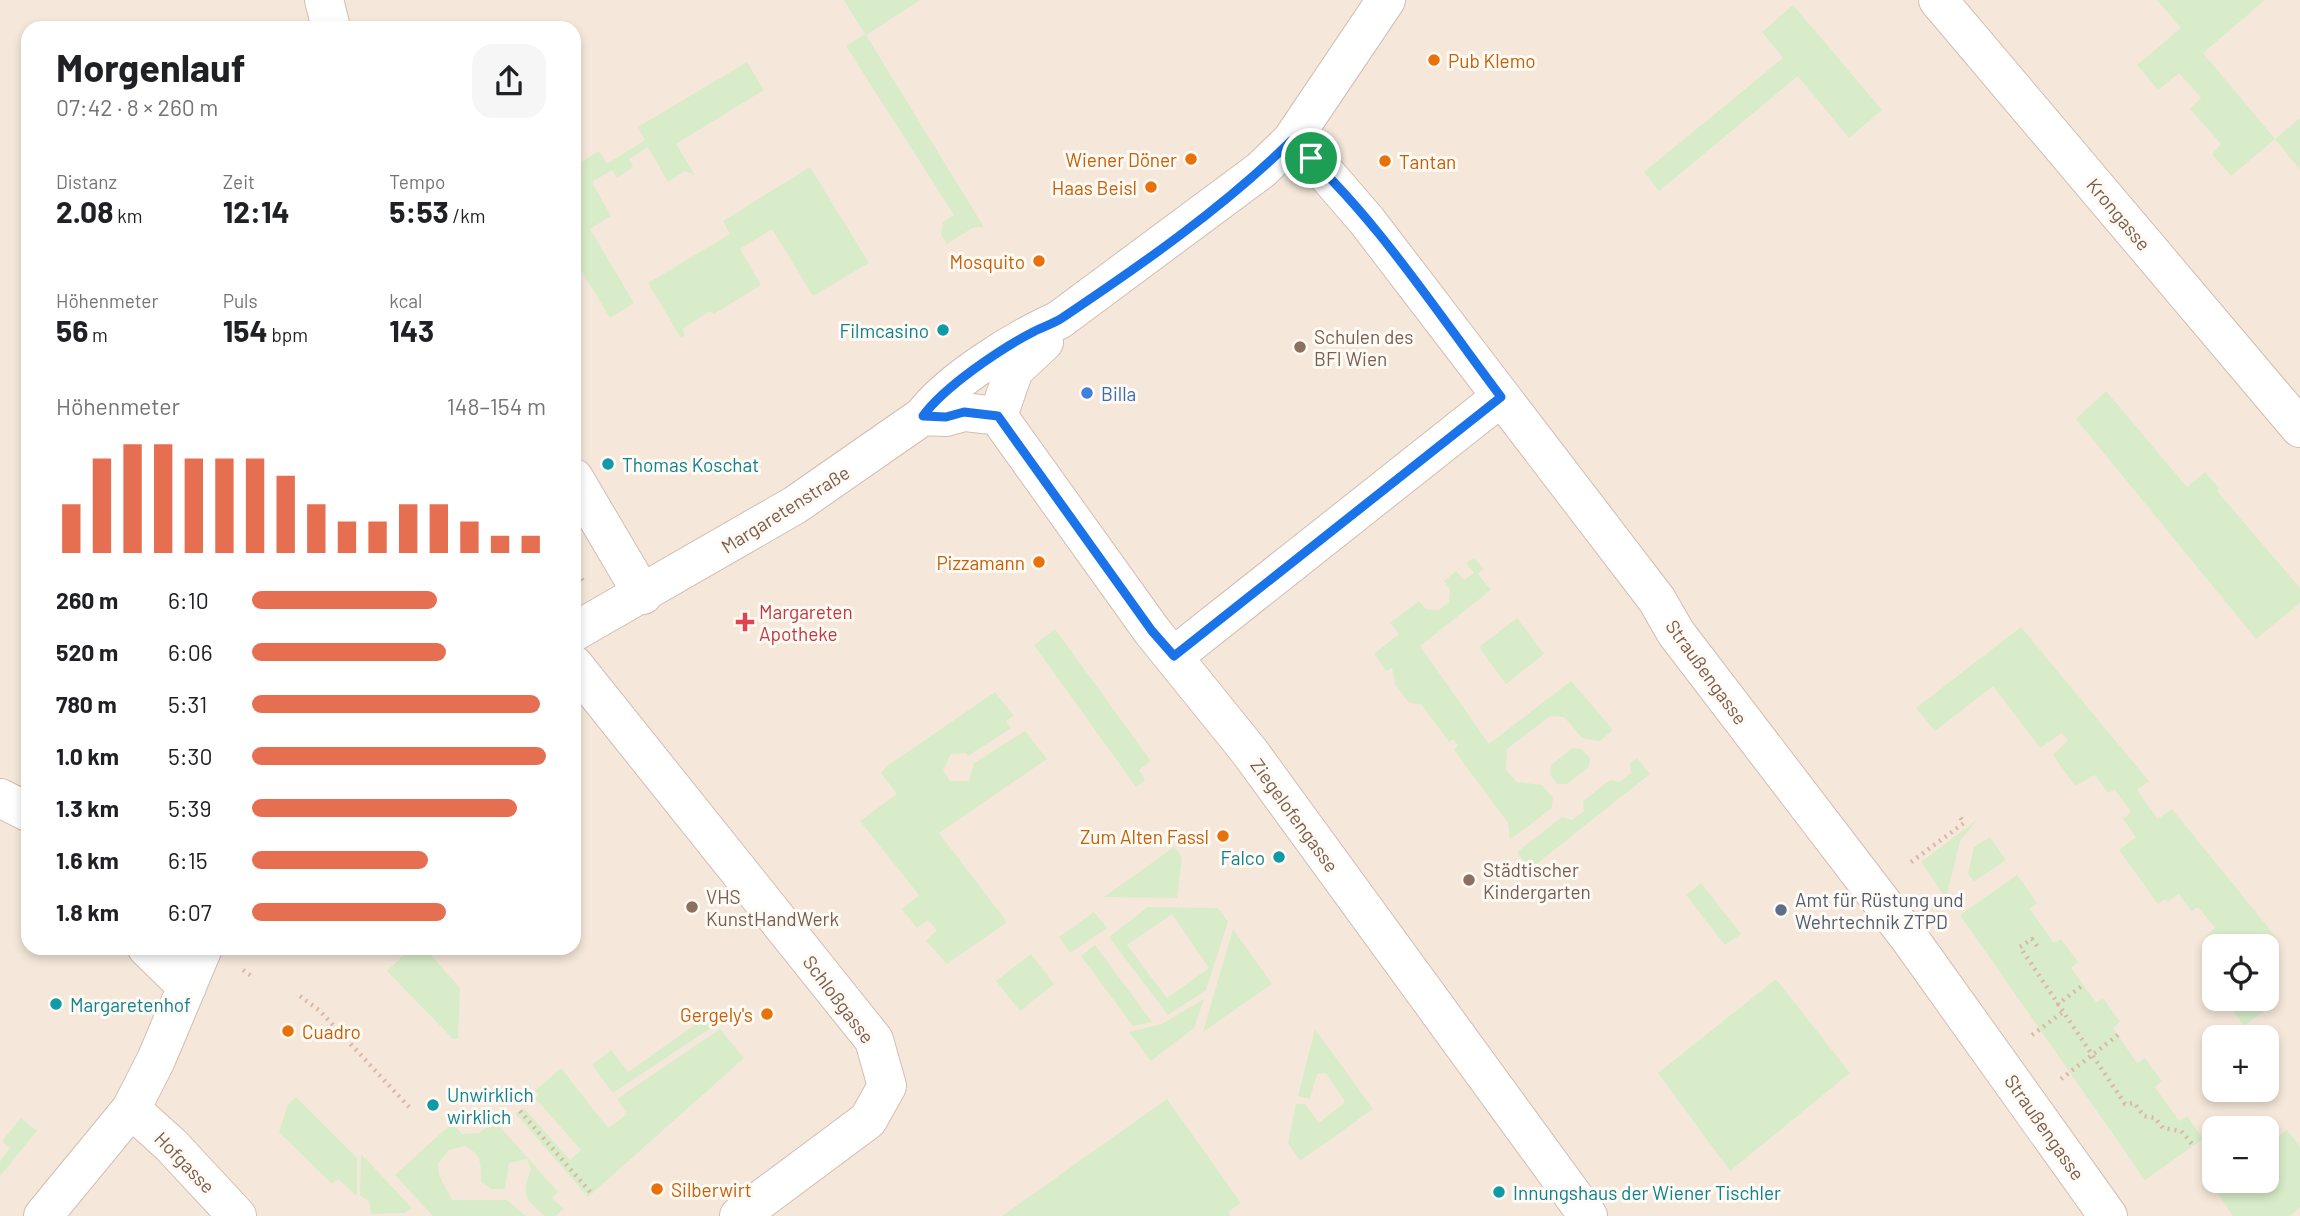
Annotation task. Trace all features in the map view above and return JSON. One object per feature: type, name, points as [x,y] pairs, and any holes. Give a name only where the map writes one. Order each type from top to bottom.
[{"type":"street","points":[[324,0],[329,21]]},
{"type":"street","name":"Margaretenstraße","points":[[581,628],[795,505],[923,416],[937,397],[1031,332],[1059,320],[1222,201],[1261,170],[1291,141],[1386,0]]},
{"type":"street","name":"Krongasse","points":[[1938,0],[2300,428]]},
{"type":"street","name":"Straußengasse","points":[[1291,141],[1323,170],[1367,221],[1657,600],[1676,633],[1846,859],[1910,939],[2108,1216]]},
{"type":"street","name":"Margaretenstraße","points":[[998,416],[1014,370],[1041,348],[1059,320]]},
{"type":"street","points":[[1174,656],[1501,397]]},
{"type":"street","points":[[923,416],[946,417],[964,412],[998,416]]},
{"type":"street","name":"Ziegelofengasse","points":[[998,416],[1152,631],[1249,751],[1588,1216]]},
{"type":"street","points":[[581,490],[643,594]]},
{"type":"street","name":"Schloßgasse","points":[[581,674],[874,1040],[887,1086],[868,1120],[739,1216]]},
{"type":"street","points":[[0,798],[21,808]]},
{"type":"street","points":[[154,955],[187,987]]},
{"type":"street","points":[[44,1216],[131,1109],[156,1060],[200,955]]},
{"type":"street","name":"Hofgasse","points":[[131,1109],[171,1145],[237,1216]]},
{"type":"path","points":[[1911,862],[1964,823],[1960,817]]},
{"type":"path","points":[[2038,946],[2032,939],[2020,947],[2125,1104],[2134,1103],[2144,1116],[2154,1118],[2163,1128],[2181,1131],[2193,1145]]},
{"type":"path","points":[[243,970],[254,978]]},
{"type":"path","points":[[2057,1005],[2083,985]]},
{"type":"path","points":[[300,996],[320,1012],[409,1107]]},
{"type":"path","points":[[2032,1035],[2063,1012]]},
{"type":"path","points":[[2070,1073],[2118,1035]]},
{"type":"path","points":[[520,1111],[591,1193]]},
{"type":"shaded area","points":[[0,0],[2300,0],[2300,1216],[0,1216]]},
{"type":"green space","points":[[844,0],[920,0],[866,35],[984,227],[974,227],[947,244],[941,234],[943,222],[954,215],[846,46],[865,34]]},
{"type":"green space","points":[[2157,0],[2265,0],[2203,53],[2275,139],[2231,176],[2212,154],[2221,144],[2190,109],[2201,98],[2179,73],[2158,90],[2137,65],[2181,28]]},
{"type":"green space","points":[[1793,5],[1882,110],[1849,138],[1798,76],[1659,191],[1644,172],[1783,58],[1762,32]]},
{"type":"green space","points":[[747,62],[764,90],[676,144],[695,175],[685,171],[668,182],[648,147],[629,159],[633,167],[617,178],[612,170],[592,182],[611,216],[590,229],[634,303],[610,318],[581,270],[581,163],[599,151],[607,164],[645,140],[638,127]]},
{"type":"green space","points":[[2300,118],[2300,170],[2275,139]]},
{"type":"green space","points":[[810,167],[869,263],[813,296],[772,229],[740,249],[761,285],[714,314],[710,311],[682,329],[685,336],[681,338],[648,283],[730,234],[723,221]]},
{"type":"green space","points":[[2106,391],[2187,487],[2205,472],[2219,488],[2217,491],[2300,588],[2300,603],[2256,639],[2076,419]]},
{"type":"green space","points":[[1474,558],[1484,569],[1478,574],[1491,590],[1420,646],[1489,744],[1571,681],[1613,730],[1600,741],[1582,738],[1564,717],[1550,716],[1507,749],[1506,770],[1517,782],[1542,785],[1553,798],[1552,808],[1510,840],[1508,823],[1454,750],[1458,745],[1453,739],[1449,742],[1421,704],[1409,703],[1395,684],[1392,668],[1386,671],[1374,654],[1399,634],[1390,623],[1419,601],[1426,609],[1439,610],[1449,602],[1450,589],[1444,581],[1456,571],[1464,580],[1474,573],[1466,563]]},
{"type":"green space","points":[[1517,618],[1544,654],[1506,684],[1479,647]]},
{"type":"green space","points":[[2021,627],[2149,781],[2137,790],[2158,819],[2172,809],[2274,934],[2208,934],[2215,928],[2198,907],[2191,911],[2179,894],[2168,902],[2165,899],[2158,904],[2119,850],[2136,837],[2123,819],[2131,812],[2114,789],[2108,793],[2095,775],[2075,786],[2053,755],[2068,740],[2062,733],[2040,748],[1993,686],[1935,731],[1916,708]]},
{"type":"green space","points":[[1055,629],[1151,761],[1139,770],[1145,780],[1136,787],[1034,645]]},
{"type":"green space","points":[[995,692],[1014,716],[1006,721],[1011,728],[968,756],[966,753],[951,754],[943,770],[950,781],[969,781],[974,763],[1025,731],[1047,759],[939,833],[1007,922],[947,964],[926,941],[937,930],[928,920],[917,928],[902,909],[919,895],[860,821],[897,794],[881,773],[887,766]]},
{"type":"green space","points":[[1573,748],[1581,749],[1590,758],[1589,767],[1567,784],[1557,784],[1550,775],[1551,765]]},
{"type":"green space","points":[[1637,758],[1650,774],[1530,869],[1517,852],[1562,817],[1572,820],[1584,811],[1583,801],[1610,780],[1620,782],[1631,773],[1630,763]]},
{"type":"green space","points":[[1978,819],[1960,841],[1947,894],[1943,894],[1921,862]]},
{"type":"green space","points":[[1990,837],[2006,860],[1974,882],[1968,874],[1974,847]]},
{"type":"green space","points":[[1174,847],[1182,857],[1177,898],[1104,897]]},
{"type":"green space","points":[[2017,875],[2037,903],[2030,909],[2054,943],[2061,939],[2078,962],[2071,968],[2096,1002],[2103,998],[2120,1022],[2113,1028],[2137,1063],[2145,1058],[2162,1081],[2155,1087],[2179,1121],[2187,1116],[2202,1140],[2145,1180],[1960,915]]},
{"type":"green space","points":[[1701,883],[1741,934],[1725,945],[1686,895]]},
{"type":"green space","points":[[1148,907],[1218,908],[1228,922],[1206,990],[1168,1015],[1109,937]],"holes":[[[1172,914],[1209,968],[1167,998],[1127,945]]]},
{"type":"green space","points":[[1094,912],[1107,928],[1070,953],[1059,937]]},
{"type":"green space","points":[[1233,929],[1272,984],[1203,1032]]},
{"type":"green space","points":[[1095,945],[1152,1022],[1133,1026],[1081,956]]},
{"type":"green space","points":[[1031,954],[1054,984],[1020,1011],[996,981]]},
{"type":"green space","points":[[404,955],[431,955],[460,988],[458,1039],[453,1039],[387,971]]},
{"type":"green space","points":[[1776,979],[1850,1073],[1730,1171],[1658,1073]]},
{"type":"green space","points":[[1204,999],[1194,1028],[1151,1061],[1129,1032],[1162,1024]]},
{"type":"green space","points":[[2233,1011],[2264,1011],[2245,1025]]},
{"type":"green space","points":[[709,1015],[717,1024],[613,1093],[592,1065],[611,1050],[628,1072]]},
{"type":"green space","points":[[720,1029],[744,1058],[588,1197],[516,1114],[524,1108],[570,1160],[581,1150],[535,1098],[539,1095],[535,1091],[561,1068],[608,1128],[627,1114],[617,1099]]},
{"type":"green space","points":[[1315,1029],[1373,1109],[1300,1161],[1288,1143],[1296,1104],[1305,1104],[1319,1123],[1345,1102],[1326,1073],[1317,1074],[1310,1099],[1298,1096]]},
{"type":"green space","points":[[296,1097],[357,1158],[357,1196],[338,1179],[332,1184],[279,1132],[288,1104]]},
{"type":"green space","points":[[1167,1099],[1241,1203],[1228,1212],[1230,1216],[1002,1216]]},
{"type":"green space","points":[[21,1118],[37,1131],[0,1176],[0,1161],[10,1148],[2,1141]]},
{"type":"green space","points":[[495,1121],[558,1192],[552,1198],[564,1209],[555,1216],[545,1216],[529,1201],[526,1185],[531,1170],[527,1159],[509,1163],[505,1189],[491,1189],[481,1182],[479,1160],[474,1152],[464,1146],[449,1150],[438,1164],[439,1175],[452,1200],[507,1200],[526,1216],[433,1216],[395,1175],[452,1123],[462,1134],[479,1133]]},
{"type":"green space","points":[[2287,1130],[2300,1146],[2300,1207],[2290,1216],[2233,1216],[2217,1193],[2279,1193],[2279,1136]]},
{"type":"green space","points":[[361,1154],[412,1208],[405,1213],[371,1214],[369,1201],[360,1196]]},
{"type":"place","name":"Pub Klemo","points":[[1434,60]]},
{"type":"place","name":"Wiener Döner","points":[[1191,159]]},
{"type":"place","name":"Tantan","points":[[1385,161]]},
{"type":"place","name":"Haas Beisl","points":[[1151,187]]},
{"type":"place","name":"Mosquito","points":[[1039,261]]},
{"type":"place","name":"Filmcasino","points":[[943,330]]},
{"type":"place","name":"Schulen des BFI Wien","points":[[1300,347]]},
{"type":"place","name":"Billa","points":[[1087,393]]},
{"type":"place","name":"Thomas Koschat","points":[[608,464]]},
{"type":"place","name":"Pizzamann","points":[[1039,562]]},
{"type":"place","name":"Margareten Apotheke","points":[[745,622]]},
{"type":"place","name":"Zum Alten Fassl","points":[[1223,836]]},
{"type":"place","name":"Falco","points":[[1279,857]]},
{"type":"place","name":"Städtischer Kindergarten","points":[[1469,880]]},
{"type":"place","name":"VHS KunstHandWerk","points":[[692,907]]},
{"type":"place","name":"Amt für Rüstung und Wehrtechnik ZTPD","points":[[1781,910]]},
{"type":"place","name":"Margaretenhof","points":[[56,1004]]},
{"type":"place","name":"Gergely's","points":[[767,1014]]},
{"type":"place","name":"Cuadro","points":[[288,1031]]},
{"type":"place","name":"Unwirklich wirklich","points":[[433,1105]]},
{"type":"place","name":"Silberwirt","points":[[657,1189]]},
{"type":"place","name":"Innungshaus der Wiener Tischler","points":[[1499,1192]]},
{"type":"route","points":[[1291,141],[1311,158],[1367,221],[1501,397],[1174,656],[1152,631],[998,416],[964,412],[946,417],[923,416],[937,397],[1031,332],[1059,320],[1163,246],[1261,170],[1291,141]]}]
